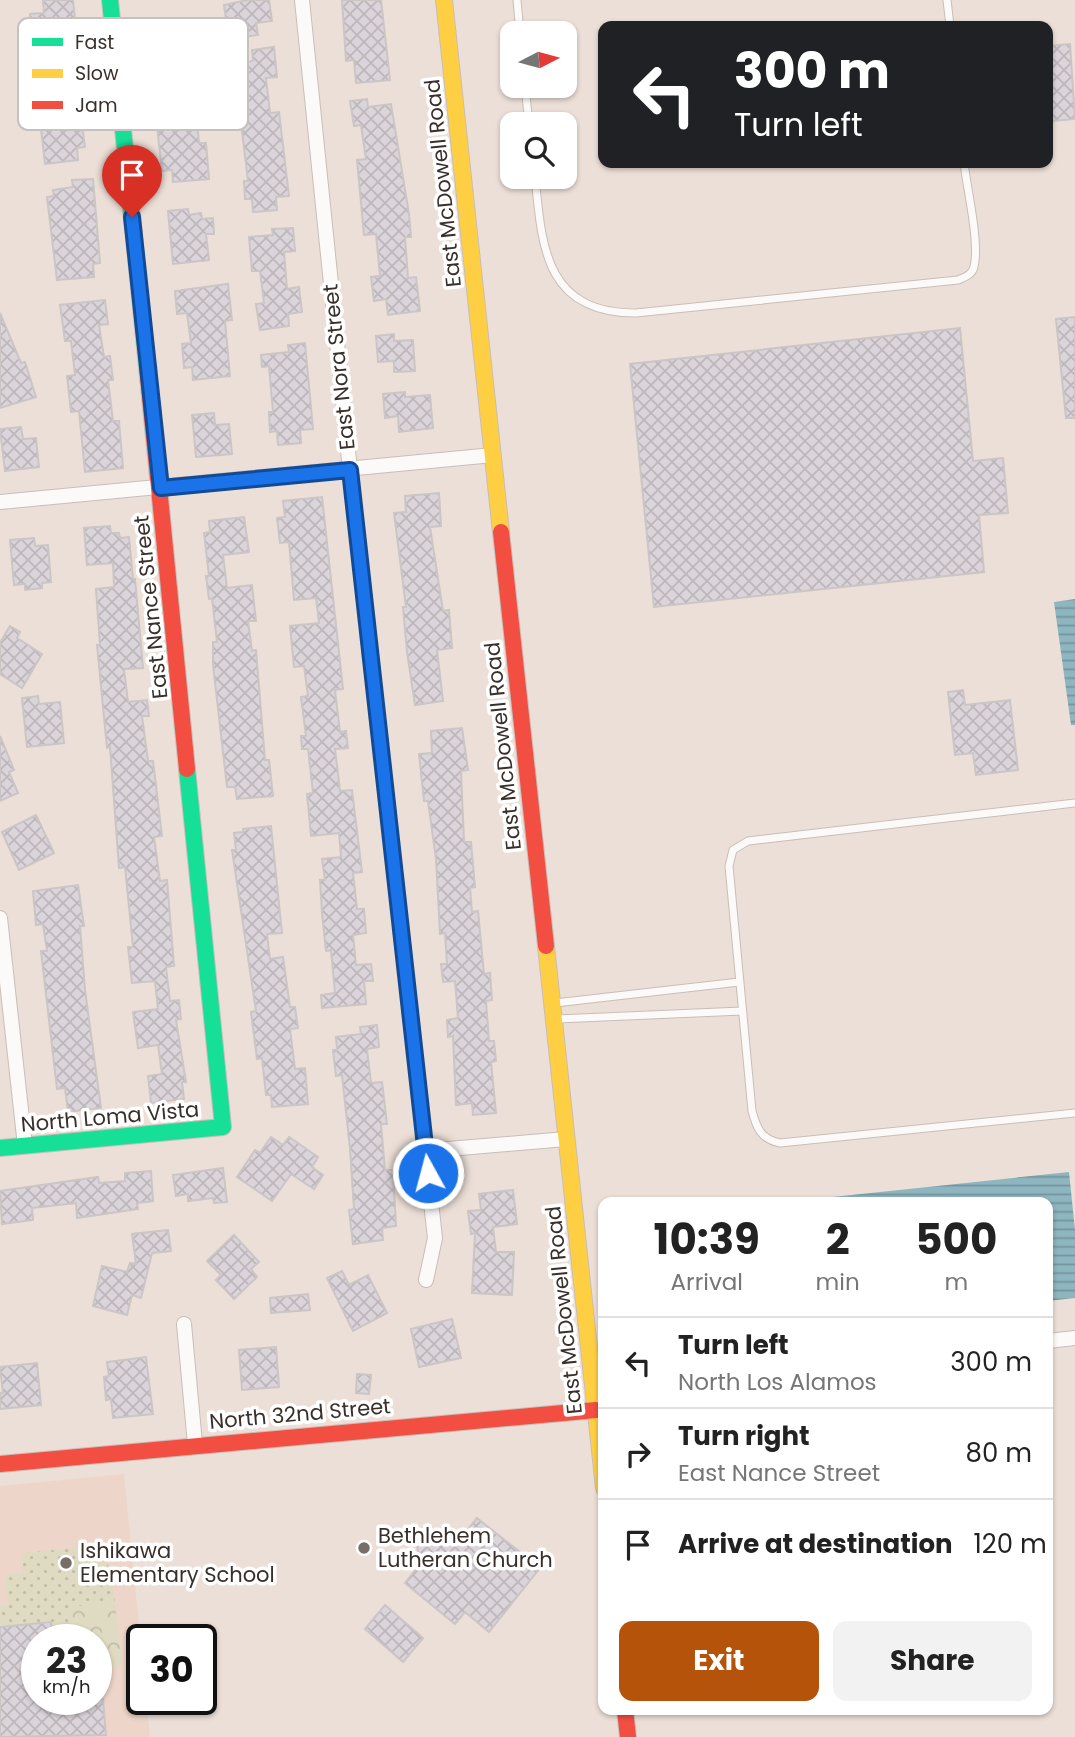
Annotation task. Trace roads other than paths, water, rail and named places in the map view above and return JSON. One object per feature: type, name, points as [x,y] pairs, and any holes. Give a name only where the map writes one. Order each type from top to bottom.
[{"type":"street","name":"East Nance Street","points":[[110,0],[112,18]]},
{"type":"street","name":"East Nora Street","points":[[302,0],[350,470],[435,1238],[426,1280]]},
{"type":"street","name":"East McDowell Road","points":[[444,0],[566,1139],[598,1393]]},
{"type":"street","name":"East Nance Street","points":[[124,130],[223,1127]]},
{"type":"street","points":[[0,502],[493,455]]},
{"type":"street","points":[[0,918],[25,1146]]},
{"type":"street","name":"North Loma Vista","points":[[0,1148],[223,1127]]},
{"type":"street","points":[[425,1151],[566,1139]]},
{"type":"street","points":[[184,1324],[195,1444]]},
{"type":"street","points":[[1053,1340],[1075,1338]]},
{"type":"street","name":"North 32nd Street","points":[[0,1464],[195,1444],[598,1409]]},
{"type":"street","points":[[626,1715],[628,1737]]},
{"type":"lane","points":[[517,0],[519,21]]},
{"type":"lane","points":[[947,0],[949,21]]},
{"type":"lane","points":[[536,189],[541,238],[546,258],[557,281],[582,299],[619,313],[636,313],[958,280],[971,275],[974,268],[974,247],[965,168]]},
{"type":"lane","points":[[1075,803],[748,841],[733,850],[729,866],[752,1111],[756,1127],[766,1140],[780,1143],[1075,1113]]},
{"type":"lane","points":[[553,1011],[739,982]]},
{"type":"lane","points":[[553,1011],[741,1011]]},
{"type":"water","points":[[1075,599],[1075,725],[1071,725],[1054,602]]},
{"type":"water","points":[[1069,1172],[1075,1230],[1075,1298],[1053,1300],[1053,1197],[832,1197]]},
{"type":"place","name":"Bethlehem Lutheran Church","points":[[364,1548]]},
{"type":"place","name":"Ishikawa Elementary School","points":[[66,1563]]}]
